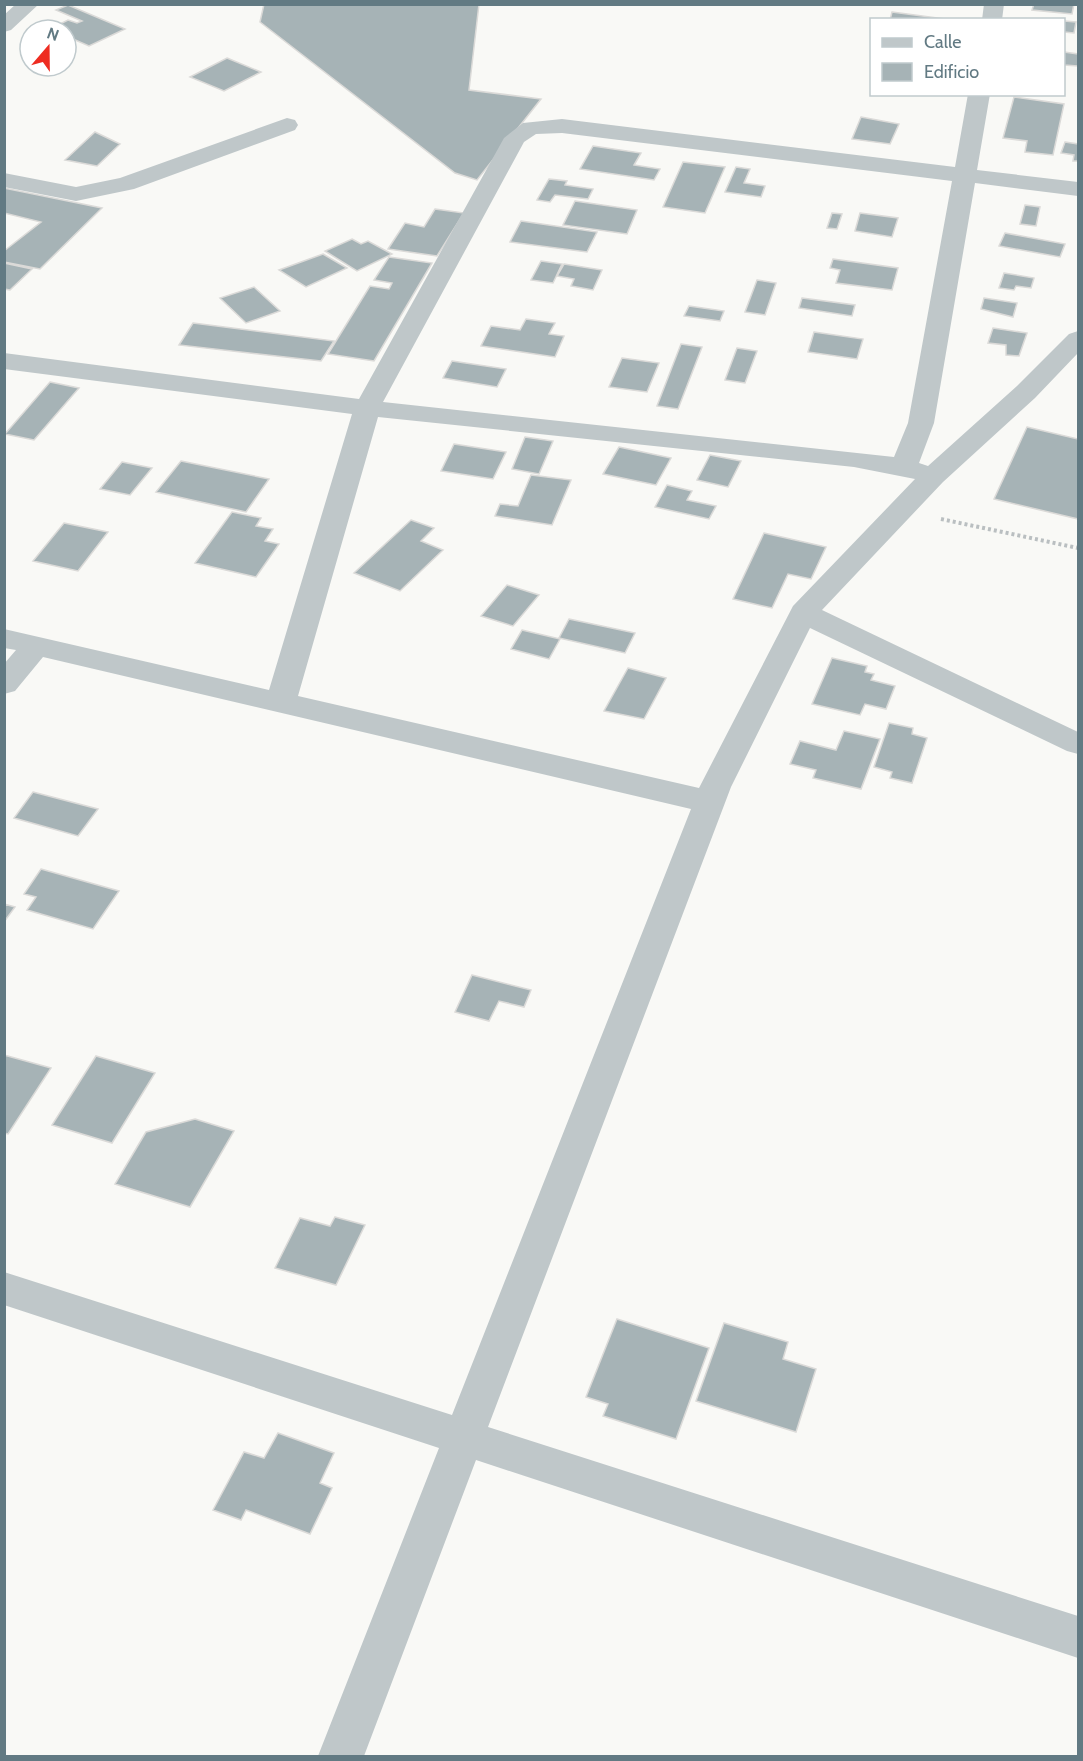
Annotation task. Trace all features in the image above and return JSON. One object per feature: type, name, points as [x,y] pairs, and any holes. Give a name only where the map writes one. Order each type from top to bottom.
[{"type":"street","points":[[4,26],[29,4]]},
{"type":"street","points":[[919,471],[921,423],[979,96]]},
{"type":"street","points":[[4,180],[76,194],[126,184],[287,125]]},
{"type":"street","points":[[281,702],[368,408],[515,138],[531,128],[562,126],[1078,189]]},
{"type":"street","points":[[341,1756],[710,802],[803,613],[919,471],[1026,392],[1078,339]]},
{"type":"street","points":[[4,362],[368,408],[919,471]]},
{"type":"street","points":[[803,613],[1078,744]]},
{"type":"street","points":[[4,638],[710,802]]},
{"type":"street","points":[[4,684],[36,645]]},
{"type":"street","points":[[4,1287],[1078,1637]]},
{"type":"path","points":[[939,519],[1078,548]]},
{"type":"building","points":[[264,4],[479,4],[469,90],[541,99],[477,180],[455,173],[260,22]]},
{"type":"building","points":[[1034,4],[1074,4],[1072,14],[1032,10]]},
{"type":"building","points":[[68,5],[125,29],[89,46],[78,41],[78,23],[82,21],[56,10]]},
{"type":"building","points":[[892,12],[937,18],[890,18]]},
{"type":"building","points":[[1065,21],[1076,22],[1074,33],[1065,32]]},
{"type":"building","points":[[1065,52],[1078,54],[1078,66],[1065,65]]},
{"type":"building","points":[[227,58],[261,72],[224,91],[190,77]]},
{"type":"building","points":[[1014,97],[1064,104],[1053,155],[1025,152],[1027,141],[1003,138]]},
{"type":"building","points":[[861,117],[899,124],[890,144],[852,139]]},
{"type":"building","points":[[95,132],[120,144],[97,166],[65,160]]},
{"type":"building","points":[[1065,142],[1078,144],[1078,161],[1073,161],[1074,155],[1061,153]]},
{"type":"building","points":[[593,146],[641,153],[634,165],[660,169],[654,180],[580,169]]},
{"type":"building","points":[[683,162],[725,167],[705,213],[663,207]]},
{"type":"building","points":[[736,167],[750,169],[744,183],[765,186],[761,197],[725,192]]},
{"type":"building","points":[[549,179],[567,181],[565,185],[593,189],[588,199],[555,195],[550,202],[537,200]]},
{"type":"building","points":[[4,188],[102,208],[40,269],[4,262],[4,251],[41,222],[4,213]]},
{"type":"building","points":[[575,201],[637,210],[627,234],[563,225]]},
{"type":"building","points":[[1025,205],[1040,207],[1036,226],[1020,224]]},
{"type":"building","points":[[435,209],[464,213],[437,256],[388,249],[405,223],[424,227]]},
{"type":"building","points":[[832,213],[842,214],[837,229],[827,228]]},
{"type":"building","points":[[860,213],[898,218],[892,237],[855,231]]},
{"type":"building","points":[[521,221],[597,232],[587,252],[510,242]]},
{"type":"building","points":[[1005,233],[1065,244],[1060,257],[999,246]]},
{"type":"building","points":[[352,239],[361,244],[368,241],[392,254],[357,271],[325,251]]},
{"type":"building","points":[[323,254],[347,268],[306,287],[279,270]]},
{"type":"building","points":[[389,257],[432,263],[374,361],[328,354],[370,286],[389,289],[392,283],[374,280]]},
{"type":"building","points":[[833,259],[898,268],[892,290],[836,283],[840,270],[830,268]]},
{"type":"building","points":[[541,261],[562,264],[553,283],[531,280]]},
{"type":"building","points":[[4,263],[32,269],[10,290],[4,289]]},
{"type":"building","points":[[564,264],[602,270],[593,290],[571,286],[574,279],[557,276]]},
{"type":"building","points":[[1004,273],[1034,278],[1031,288],[1016,286],[1014,290],[999,288]]},
{"type":"building","points":[[757,280],[776,283],[765,315],[745,312]]},
{"type":"building","points":[[254,287],[280,311],[246,323],[220,298]]},
{"type":"building","points":[[802,298],[855,305],[852,316],[799,308]]},
{"type":"building","points":[[984,298],[1017,303],[1013,317],[981,309]]},
{"type":"building","points":[[689,306],[724,311],[720,321],[684,316]]},
{"type":"building","points":[[526,319],[555,323],[549,334],[564,336],[555,357],[481,346],[491,326],[520,330]]},
{"type":"building","points":[[193,323],[334,341],[321,361],[179,345]]},
{"type":"building","points":[[993,328],[1027,333],[1019,356],[1006,355],[1006,345],[988,343]]},
{"type":"building","points":[[814,332],[863,339],[857,359],[808,352]]},
{"type":"building","points":[[681,344],[702,347],[678,409],[657,406]]},
{"type":"building","points":[[737,348],[757,351],[745,383],[725,380]]},
{"type":"building","points":[[622,358],[659,363],[647,392],[609,387]]},
{"type":"building","points":[[452,361],[506,369],[497,387],[443,378]]},
{"type":"building","points":[[50,382],[79,388],[34,440],[5,434]]},
{"type":"building","points":[[1027,427],[1078,439],[1078,519],[994,499]]},
{"type":"building","points":[[525,437],[553,441],[539,474],[512,469]]},
{"type":"building","points":[[454,444],[506,452],[493,479],[441,471]]},
{"type":"building","points":[[619,447],[671,458],[656,485],[603,474]]},
{"type":"building","points":[[710,455],[741,461],[728,487],[697,480]]},
{"type":"building","points":[[181,461],[269,479],[246,512],[156,492]]},
{"type":"building","points":[[122,462],[152,468],[130,495],[100,489]]},
{"type":"building","points":[[531,475],[571,480],[552,525],[495,516],[500,504],[518,506]]},
{"type":"building","points":[[667,485],[692,491],[687,500],[716,506],[709,519],[655,507]]},
{"type":"building","points":[[232,512],[261,518],[256,526],[273,529],[265,541],[279,544],[256,577],[195,563]]},
{"type":"building","points":[[411,520],[434,528],[421,541],[443,550],[400,591],[354,573]]},
{"type":"building","points":[[64,523],[108,532],[78,571],[33,561]]},
{"type":"building","points":[[764,533],[826,547],[811,579],[788,574],[772,608],[733,599]]},
{"type":"building","points":[[507,585],[539,595],[513,626],[481,616]]},
{"type":"building","points":[[569,619],[635,633],[625,653],[559,638]]},
{"type":"building","points":[[522,630],[560,639],[549,659],[511,649]]},
{"type":"building","points":[[832,658],[867,666],[865,672],[874,674],[871,680],[895,686],[886,709],[865,704],[860,715],[812,704]]},
{"type":"building","points":[[628,668],[666,678],[644,719],[604,711]]},
{"type":"building","points":[[889,723],[913,728],[912,734],[927,738],[912,783],[890,778],[892,772],[874,767]]},
{"type":"building","points":[[844,731],[880,739],[861,789],[813,778],[816,770],[790,764],[800,741],[836,750]]},
{"type":"building","points":[[33,792],[98,809],[78,836],[14,818]]},
{"type":"building","points":[[41,869],[119,891],[93,929],[27,910],[36,897],[24,894]]},
{"type":"building","points":[[4,904],[15,907],[4,922]]},
{"type":"building","points":[[472,975],[531,990],[524,1007],[499,1001],[489,1021],[455,1012]]},
{"type":"building","points":[[4,1055],[51,1068],[8,1134],[4,1133]]},
{"type":"building","points":[[96,1056],[155,1073],[112,1143],[52,1125]]},
{"type":"building","points":[[195,1119],[234,1131],[190,1207],[115,1184],[146,1132]]},
{"type":"building","points":[[335,1217],[365,1225],[336,1285],[275,1268],[300,1218],[330,1226]]},
{"type":"building","points":[[617,1319],[709,1348],[676,1439],[603,1416],[608,1404],[586,1397]]},
{"type":"building","points":[[724,1323],[788,1342],[783,1359],[816,1369],[796,1432],[696,1401]]},
{"type":"building","points":[[278,1433],[334,1453],[320,1483],[332,1488],[310,1534],[246,1510],[241,1520],[213,1510],[244,1452],[264,1458]]}]
